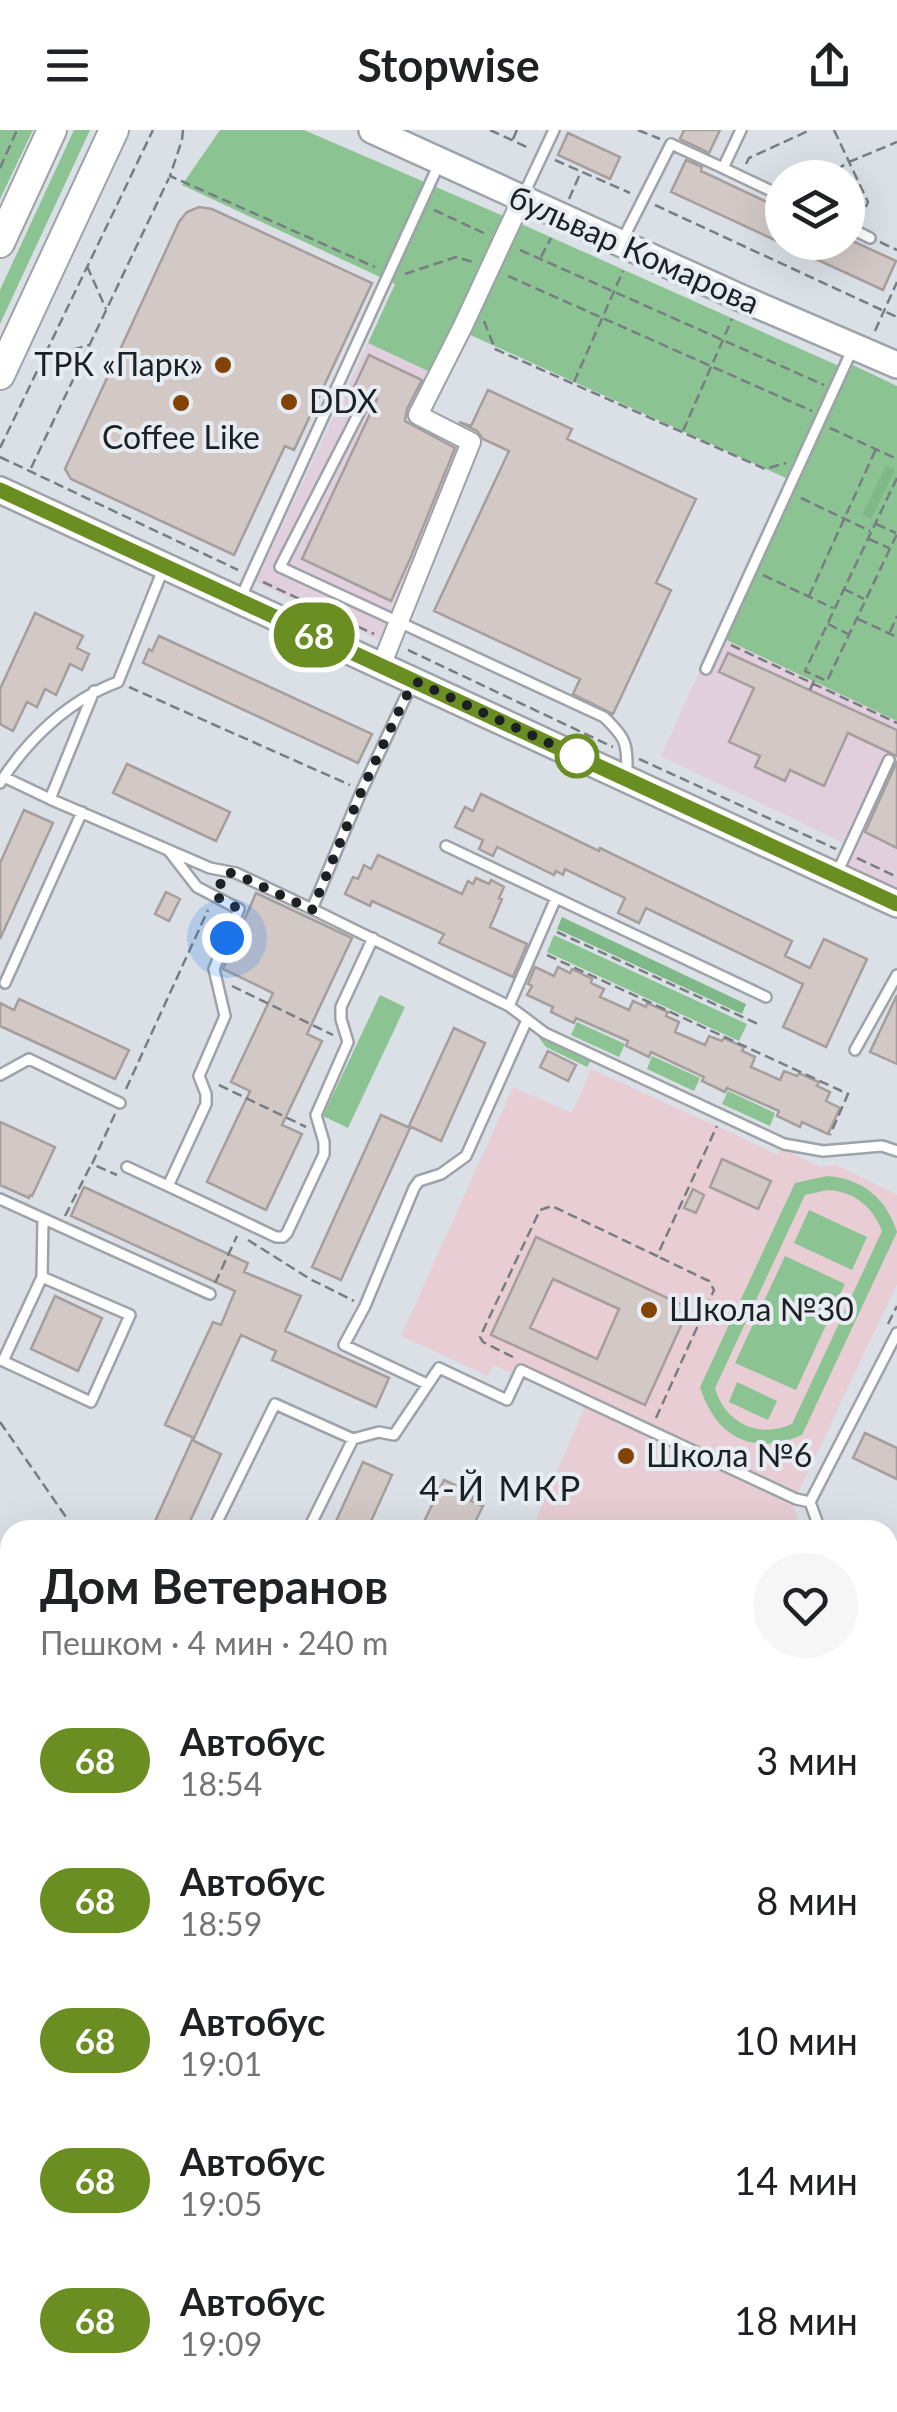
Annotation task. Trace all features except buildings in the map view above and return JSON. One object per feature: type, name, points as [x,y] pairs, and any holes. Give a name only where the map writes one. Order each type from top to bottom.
[{"type":"main road","points":[[0,244],[52,130]]},
{"type":"main road","points":[[0,375],[114,130]]},
{"type":"street","name":"бульвар Комарова","points":[[372,130],[897,366]]},
{"type":"street","points":[[380,666],[470,442],[418,415],[522,199]]},
{"type":"street","points":[[0,490],[165,564],[245,588],[380,666],[627,766],[841,864],[897,904]]},
{"type":"lane","points":[[522,199],[554,130]]},
{"type":"lane","points":[[723,168],[741,130]]},
{"type":"lane","points":[[627,246],[642,199],[671,144],[765,188]]},
{"type":"lane","points":[[245,588],[440,162]]},
{"type":"lane","points":[[865,236],[870,238]]},
{"type":"lane","points":[[706,668],[853,348]]},
{"type":"lane","points":[[363,404],[280,568],[604,717],[622,734],[627,766]]},
{"type":"lane","points":[[165,564],[118,682],[94,691],[46,726],[2,780],[210,868],[236,874],[509,1006],[545,1033],[784,1144],[823,1151],[882,1146],[897,1152]]},
{"type":"lane","points":[[312,910],[362,790],[405,698],[417,682]]},
{"type":"lane","points":[[50,799],[94,691]]},
{"type":"lane","points":[[841,864],[889,760]]},
{"type":"lane","points":[[5,983],[82,812]]},
{"type":"lane","points":[[446,846],[766,997]]},
{"type":"lane","points":[[168,1186],[208,1100],[199,1076],[225,1016],[214,969],[239,909],[198,887],[170,851]]},
{"type":"lane","points":[[509,1006],[556,898]]},
{"type":"lane","points":[[127,1167],[283,1237],[324,1154],[317,1110],[348,1042],[341,1007],[373,938]]},
{"type":"lane","points":[[855,1050],[897,976]]},
{"type":"lane","points":[[427,1384],[344,1345],[414,1188],[466,1156],[527,1020]]},
{"type":"lane","points":[[0,1075],[29,1059],[120,1103]]},
{"type":"lane","points":[[0,1199],[210,1294]]},
{"type":"lane","points":[[42,1277],[130,1316],[91,1402],[4,1361],[42,1277],[43,1220]]},
{"type":"lane","points":[[816,1520],[810,1502],[897,1333]]},
{"type":"lane","points":[[218,1520],[275,1404],[353,1439],[379,1432],[394,1436],[438,1368],[507,1400],[521,1370],[796,1499],[810,1502]]},
{"type":"lane","points":[[313,1520],[353,1439]]},
{"type":"path","points":[[0,168],[17,130]]},
{"type":"path","points":[[0,448],[152,130]]},
{"type":"path","points":[[30,470],[170,176],[183,130]]},
{"type":"path","points":[[490,130],[897,317]]},
{"type":"path","points":[[512,140],[517,130]]},
{"type":"path","points":[[638,130],[671,144]]},
{"type":"path","points":[[740,176],[750,158],[810,130]]},
{"type":"path","points":[[834,130],[848,160]]},
{"type":"path","points":[[854,160],[897,142]]},
{"type":"path","points":[[170,176],[396,278],[456,256],[490,268],[711,366],[897,459]]},
{"type":"path","points":[[421,204],[834,389]]},
{"type":"path","points":[[870,238],[897,250]]},
{"type":"path","points":[[573,383],[614,291],[627,246]]},
{"type":"path","points":[[88,266],[106,310]]},
{"type":"path","points":[[884,311],[897,282]]},
{"type":"path","points":[[682,432],[741,298]]},
{"type":"path","points":[[473,306],[479,308],[495,348],[765,469],[801,461]]},
{"type":"path","points":[[43,359],[90,345]]},
{"type":"path","points":[[808,596],[876,449]]},
{"type":"path","points":[[0,456],[245,588],[391,642],[627,766],[841,864],[897,878]]},
{"type":"path","points":[[875,524],[897,534],[895,543],[826,681],[805,671],[827,624],[897,478]]},
{"type":"path","points":[[788,491],[871,532]]},
{"type":"path","points":[[868,539],[890,548]]},
{"type":"path","points":[[752,570],[835,608]]},
{"type":"path","points":[[844,589],[866,600]]},
{"type":"path","points":[[889,634],[897,616]]},
{"type":"path","points":[[857,618],[897,637]]},
{"type":"path","points":[[827,624],[849,634]]},
{"type":"path","points":[[720,640],[897,723]]},
{"type":"path","points":[[810,690],[816,676]]},
{"type":"path","points":[[118,682],[362,790]]},
{"type":"path","points":[[120,1103],[215,896]]},
{"type":"path","points":[[551,929],[760,1026]]},
{"type":"path","points":[[541,952],[848,1094],[823,1151]]},
{"type":"path","points":[[216,979],[348,1042]]},
{"type":"path","points":[[199,1076],[321,1134]]},
{"type":"path","points":[[657,1256],[722,1115]]},
{"type":"path","points":[[60,1227],[92,1164]]},
{"type":"path","points":[[521,1370],[524,1362],[483,1342],[480,1336],[540,1210],[552,1206],[709,1281],[714,1290],[650,1430]]},
{"type":"path","points":[[238,1234],[310,1279],[364,1306]]},
{"type":"path","points":[[0,1422],[69,1520]]},
{"type":"shaded area","points":[[368,343],[445,379],[425,424],[478,452],[387,644],[256,582]]},
{"type":"shaded area","points":[[716,635],[897,721],[897,898],[834,869],[844,843],[661,756]]},
{"type":"shaded area","name":"Школа №30","points":[[591,1069],[777,1154],[781,1148],[821,1167],[836,1165],[897,1195],[897,1284],[793,1504],[798,1520],[535,1520],[585,1407],[493,1365],[488,1376],[401,1336],[513,1087],[572,1113]]},
{"type":"green space","points":[[0,130],[33,130],[0,199]]},
{"type":"green space","points":[[74,130],[90,130],[0,324],[0,290]]},
{"type":"green space","points":[[220,130],[304,130],[850,371],[853,365],[897,386],[897,721],[716,635],[786,478],[466,333],[445,379],[368,343],[395,284],[182,185]]},
{"type":"green space","points":[[886,465],[895,470],[871,519],[862,515]]},
{"type":"green space","points":[[562,917],[746,1004],[742,1014],[557,929]]},
{"type":"green space","points":[[554,935],[747,1024],[739,1041],[547,952]]},
{"type":"green space","points":[[380,995],[405,1007],[348,1128],[323,1116]]},
{"type":"green space","points":[[577,1022],[625,1044],[619,1057],[571,1035]]},
{"type":"green space","points":[[534,1031],[592,1058],[587,1067],[546,1047]]},
{"type":"green space","points":[[652,1056],[700,1078],[694,1091],[647,1069]]},
{"type":"green space","points":[[728,1091],[775,1113],[770,1126],[722,1104]]},
{"type":"green space","points":[[827,1176],[852,1181],[880,1200],[897,1232],[802,1435],[768,1444],[752,1442],[726,1430],[707,1405],[700,1387],[795,1183]],"holes":[[[828,1190],[861,1202],[882,1231],[792,1424],[767,1430],[744,1425],[726,1410],[715,1388],[805,1195]]]},
{"type":"green space","points":[[809,1210],[867,1237],[852,1270],[794,1243]]},
{"type":"green space","points":[[785,1256],[845,1284],[796,1390],[735,1363]]},
{"type":"green space","points":[[737,1382],[777,1401],[768,1420],[729,1402]]},
{"type":"bus line","name":"68","points":[[0,490],[897,904]]},
{"type":"place","name":"ТРК «Парк»","points":[[223,365]]},
{"type":"place","name":"DDX","points":[[289,402]]},
{"type":"place","name":"Coffee Like","points":[[181,403]]},
{"type":"place","name":"Школа №30","points":[[649,1310]]},
{"type":"place","name":"Школа №6","points":[[626,1456]]},
{"type":"district","name":"4-Й МКР","points":[[501,1489]]},
{"type":"route","points":[[227,938],[239,909],[215,896],[226,872],[312,910],[362,790],[405,698],[417,682],[577,756]]}]
